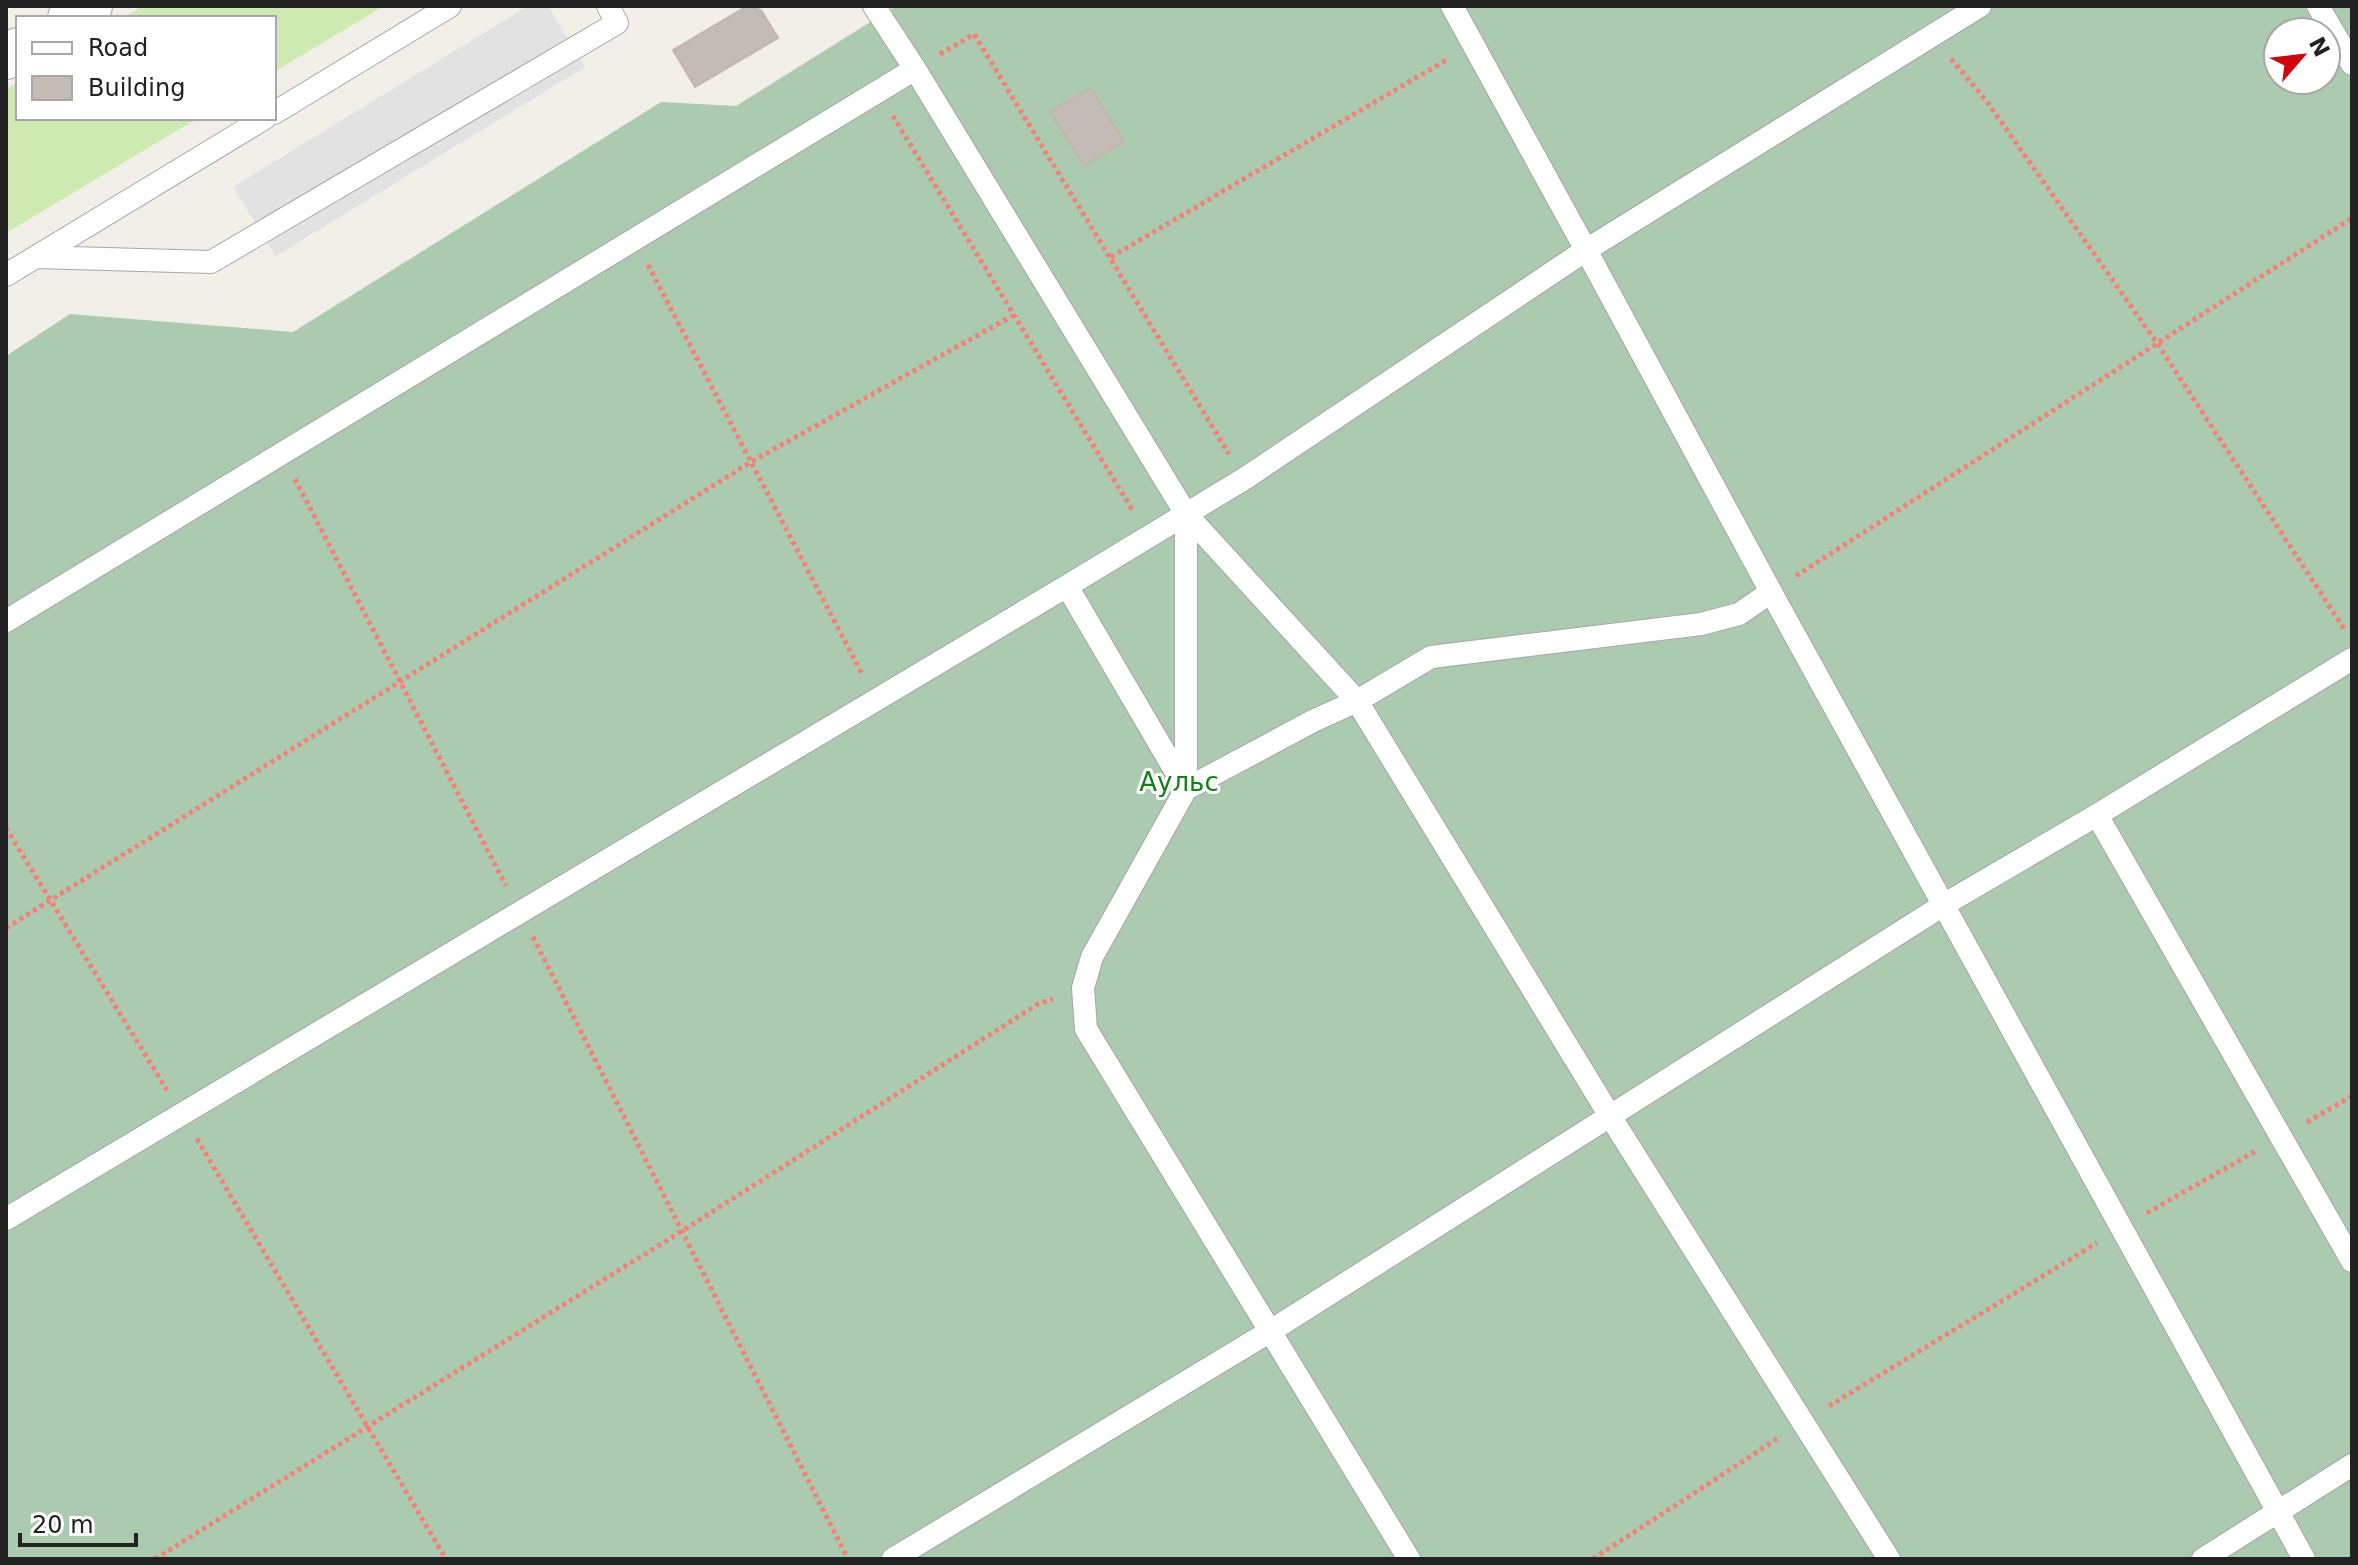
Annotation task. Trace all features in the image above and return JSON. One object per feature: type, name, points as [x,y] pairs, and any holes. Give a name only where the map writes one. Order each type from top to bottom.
[{"type":"lane","points":[[276,112],[450,6]]},
{"type":"lane","points":[[36,257],[211,262],[617,23],[608,6]]},
{"type":"lane","points":[[874,6],[1186,514],[1357,701],[1610,1116],[1889,1559]]},
{"type":"lane","points":[[1452,6],[2304,1559]]},
{"type":"lane","points":[[6,1219],[1244,479],[1586,250],[1980,6]]},
{"type":"lane","points":[[2318,6],[2352,64]]},
{"type":"lane","points":[[6,621],[915,69]]},
{"type":"lane","points":[[6,275],[262,120]]},
{"type":"lane","points":[[1186,514],[1186,789],[1092,957],[1083,988],[1086,1029],[1409,1559]]},
{"type":"lane","points":[[1067,586],[1186,789]]},
{"type":"lane","points":[[1186,789],[1357,701],[1431,657],[1701,624],[1739,614],[1771,592]]},
{"type":"lane","points":[[893,1559],[1269,1332],[1945,904],[2352,659]]},
{"type":"lane","points":[[2097,815],[2352,1261]]},
{"type":"lane","points":[[2203,1559],[2352,1465]]},
{"type":"path","points":[[915,69],[974,34],[1244,479]]},
{"type":"path","points":[[1931,36],[1985,99],[2157,343],[2352,641]]},
{"type":"path","points":[[1111,257],[1474,45]]},
{"type":"path","points":[[878,92],[1148,537]]},
{"type":"path","points":[[1771,592],[2352,218]]},
{"type":"path","points":[[634,239],[876,700]]},
{"type":"path","points":[[6,928],[751,462],[1012,316]]},
{"type":"path","points":[[282,453],[520,912],[848,1559]]},
{"type":"path","points":[[6,828],[182,1114],[446,1559]]},
{"type":"path","points":[[155,1559],[682,1231],[1038,1004],[1083,988]]},
{"type":"path","points":[[1593,1559],[1803,1422],[2123,1227],[2352,1096]]},
{"type":"green space","points":[[143,6],[384,6],[276,71],[276,16],[126,16]]},
{"type":"green space","name":"Аульс","points":[[896,6],[2352,6],[2352,1559],[6,1559],[6,356],[70,314],[293,332],[661,102],[736,106]]},
{"type":"green space","points":[[16,83],[16,120],[195,120],[6,233],[6,89]]},
{"type":"shaded area","points":[[528,6],[548,6],[585,67],[276,256],[233,187]]},
{"type":"building","points":[[747,6],[761,10],[778,38],[695,87],[673,50]]},
{"type":"building","points":[[1091,88],[1124,142],[1084,166],[1050,111]]}]
